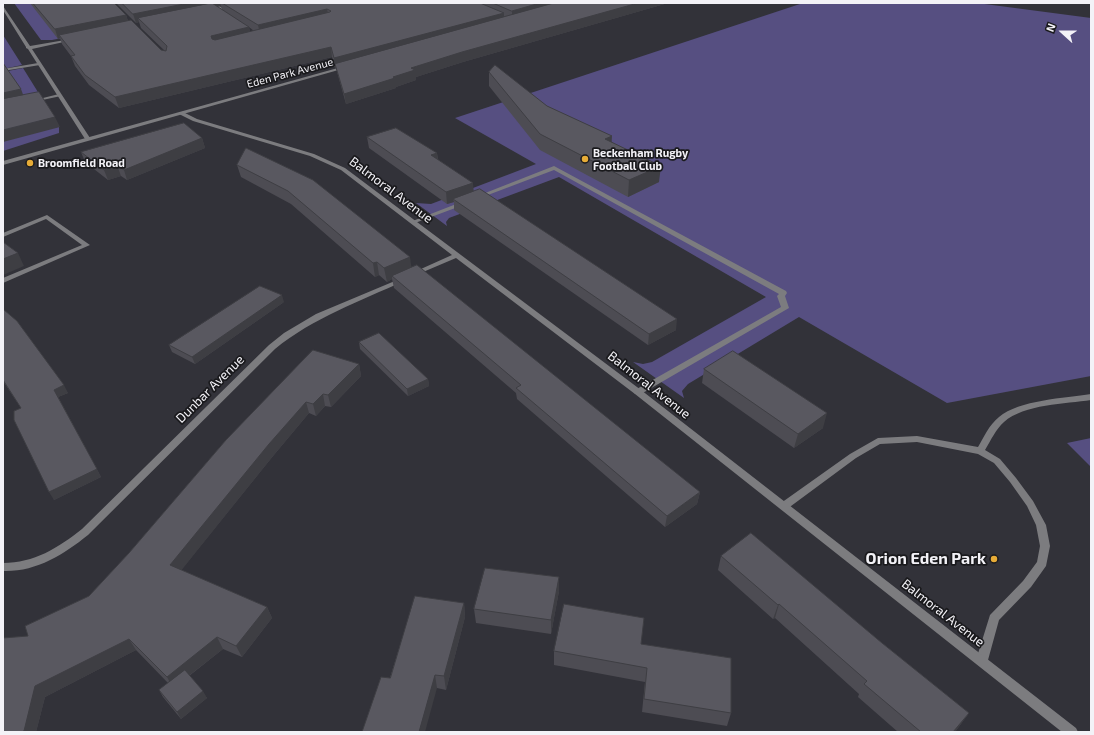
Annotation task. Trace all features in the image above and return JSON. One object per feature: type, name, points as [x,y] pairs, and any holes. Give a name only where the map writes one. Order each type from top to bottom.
[{"type":"street","points":[[212,3],[222,11]]},
{"type":"street","points":[[216,10],[222,11],[229,7]]},
{"type":"street","points":[[3,8],[87,138]]},
{"type":"street","points":[[28,48],[74,39]]},
{"type":"street","points":[[3,70],[38,64]]},
{"type":"street","name":"Eden Park Avenue","points":[[3,163],[87,138],[355,65]]},
{"type":"street","points":[[24,103],[59,95]]},
{"type":"street","name":"Balmoral Avenue","points":[[181,113],[195,120],[312,155],[335,164],[638,392],[1072,732]]},
{"type":"street","points":[[413,222],[554,168],[783,293],[781,296],[785,308],[638,392]]},
{"type":"street","points":[[3,235],[47,217],[87,245],[3,281]]},
{"type":"street","name":"Dunbar Avenue","points":[[3,567],[23,566],[46,557],[68,545],[85,532],[255,362],[287,335],[319,316],[457,255]]},
{"type":"street","points":[[980,451],[992,430],[1005,416],[1020,410],[1091,397]]},
{"type":"street","points":[[784,506],[853,456],[878,441],[917,439],[980,451],[997,461],[1014,480],[1041,525],[1045,546],[1042,563],[1027,584],[994,618],[982,660]]},
{"type":"shaded area","points":[[14,3],[109,3],[128,25],[52,40],[41,40]]},
{"type":"shaded area","points":[[803,3],[977,3],[1091,18],[1091,376],[947,403],[799,317],[688,384],[682,391],[684,398],[633,362],[643,364],[652,362],[766,297],[559,177],[449,218],[446,222],[447,226],[416,203],[431,204],[536,164],[455,118]]},
{"type":"shaded area","points":[[3,35],[22,65],[3,69]]},
{"type":"shaded area","points":[[23,68],[41,97],[3,106],[3,72]]},
{"type":"shaded area","points":[[3,109],[59,127],[59,133],[3,151]]},
{"type":"shaded area","points":[[1091,438],[1091,467],[1067,443]]},
{"type":"building","points":[[33,3],[114,3],[126,15],[55,29]]},
{"type":"building","points":[[122,3],[189,3],[133,14]]},
{"type":"building","points":[[212,3],[249,27],[211,36],[212,39],[215,40],[331,11],[327,9],[258,25],[222,3],[480,3],[504,13],[334,58],[331,47],[115,97],[85,75],[71,56],[75,55],[59,35],[131,20],[161,50],[166,51],[167,46],[138,18]]},
{"type":"building","points":[[493,3],[540,3],[512,11]]},
{"type":"building","points":[[554,3],[638,3],[462,52],[411,68],[415,70],[393,77],[395,78],[344,94],[335,64]]},
{"type":"building","points":[[3,63],[21,89],[3,93]]},
{"type":"building","points":[[495,65],[547,106],[612,136],[605,139],[661,166],[629,180],[540,134],[489,72]]},
{"type":"building","points":[[39,92],[55,117],[3,130],[3,99]]},
{"type":"building","points":[[184,123],[202,138],[124,170],[117,165],[104,170],[81,152]]},
{"type":"building","points":[[396,128],[437,153],[431,155],[473,183],[446,192],[367,137]]},
{"type":"building","points":[[246,148],[313,180],[410,257],[384,268],[377,262],[373,263],[288,191],[237,165]]},
{"type":"building","points":[[480,189],[677,319],[649,334],[453,199]]},
{"type":"building","points":[[3,242],[18,253],[3,259]]},
{"type":"building","points":[[417,265],[700,492],[667,516],[516,388],[521,385],[392,276]]},
{"type":"building","points":[[260,286],[282,295],[192,357],[169,345]]},
{"type":"building","points":[[3,309],[17,321],[64,385],[54,390],[97,469],[49,492],[14,420],[14,411],[21,408],[3,380]]},
{"type":"building","points":[[379,333],[428,379],[407,389],[359,342]]},
{"type":"building","points":[[313,350],[359,364],[328,395],[323,394],[313,404],[306,402],[269,444],[170,565],[267,607],[236,646],[217,637],[167,677],[129,639],[35,686],[24,731],[3,732],[3,638],[28,636],[25,626],[89,596],[129,553],[226,440]]},
{"type":"building","points":[[733,351],[827,413],[798,434],[704,369]]},
{"type":"building","points":[[751,533],[882,643],[969,713],[953,732],[921,732],[864,684],[867,681],[779,604],[778,605],[721,556]]},
{"type":"building","points":[[485,568],[559,577],[551,620],[474,609]]},
{"type":"building","points":[[415,596],[464,603],[444,676],[435,675],[419,732],[362,732],[381,677],[390,678]]},
{"type":"building","points":[[564,604],[644,618],[641,644],[731,658],[731,713],[644,699],[647,668],[554,651]]},
{"type":"building","points":[[185,670],[203,691],[177,712],[159,690]]},
{"type":"place","name":"Beckenham Rugby Football Club","points":[[585,159]]},
{"type":"place","name":"Broomfield Road","points":[[30,163]]},
{"type":"place","name":"Orion Eden Park","points":[[994,559]]}]
